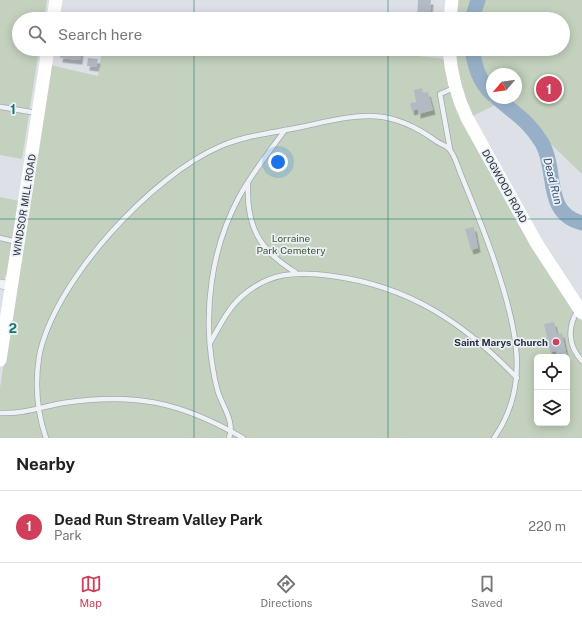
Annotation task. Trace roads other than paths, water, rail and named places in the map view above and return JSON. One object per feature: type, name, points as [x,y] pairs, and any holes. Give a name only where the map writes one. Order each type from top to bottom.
[{"type":"main road","points":[[54,12],[56,0]]},
{"type":"main road","points":[[451,12],[452,0]]},
{"type":"main road","name":"WINDSOR MILL ROAD","points":[[0,360],[6,285],[18,242],[47,56]]},
{"type":"main road","name":"DOGWOOD ROAD","points":[[449,56],[450,69],[454,88],[467,118],[534,238],[580,311]]},
{"type":"lane","points":[[454,88],[440,94],[450,149],[479,220],[506,296],[515,328],[517,378],[511,410],[504,424],[494,438]]},
{"type":"lane","points":[[0,106],[38,114]]},
{"type":"lane","points":[[46,438],[38,410],[38,373],[40,356],[51,322],[74,280],[113,231],[157,188],[192,162],[221,146],[237,140],[364,116],[388,117],[412,125],[450,149]]},
{"type":"lane","points":[[229,438],[232,431],[230,421],[218,391],[210,343],[210,291],[215,262],[230,216],[248,181],[285,130]]},
{"type":"lane","points":[[248,181],[248,210],[256,234],[271,256],[295,272]]},
{"type":"lane","points":[[0,238],[18,242]]},
{"type":"lane","points":[[210,343],[222,320],[240,297],[268,280],[295,272],[319,274],[364,281],[386,287],[422,302],[441,313],[476,339],[517,378]]},
{"type":"lane","points":[[580,311],[573,318],[570,336],[577,356],[582,361]]},
{"type":"lane","points":[[0,414],[38,410],[60,404],[88,400],[133,399],[170,405],[190,412],[244,438]]},
{"type":"waterway","name":"Dead Run","points":[[474,12],[478,0]]},
{"type":"waterway","name":"Dead Run","points":[[474,56],[478,73],[486,86]]},
{"type":"waterway","name":"Dead Run","points":[[504,104],[521,118],[537,135],[547,154],[556,201],[570,218],[582,223]]},
{"type":"place","name":"Dead Run Stream Valley Park","points":[[549,89]]},
{"type":"place","name":"Saint Marys Church","points":[[556,342]]},
{"type":"park label","name":"Lorraine Park Cemetery","points":[[291,244]]}]
